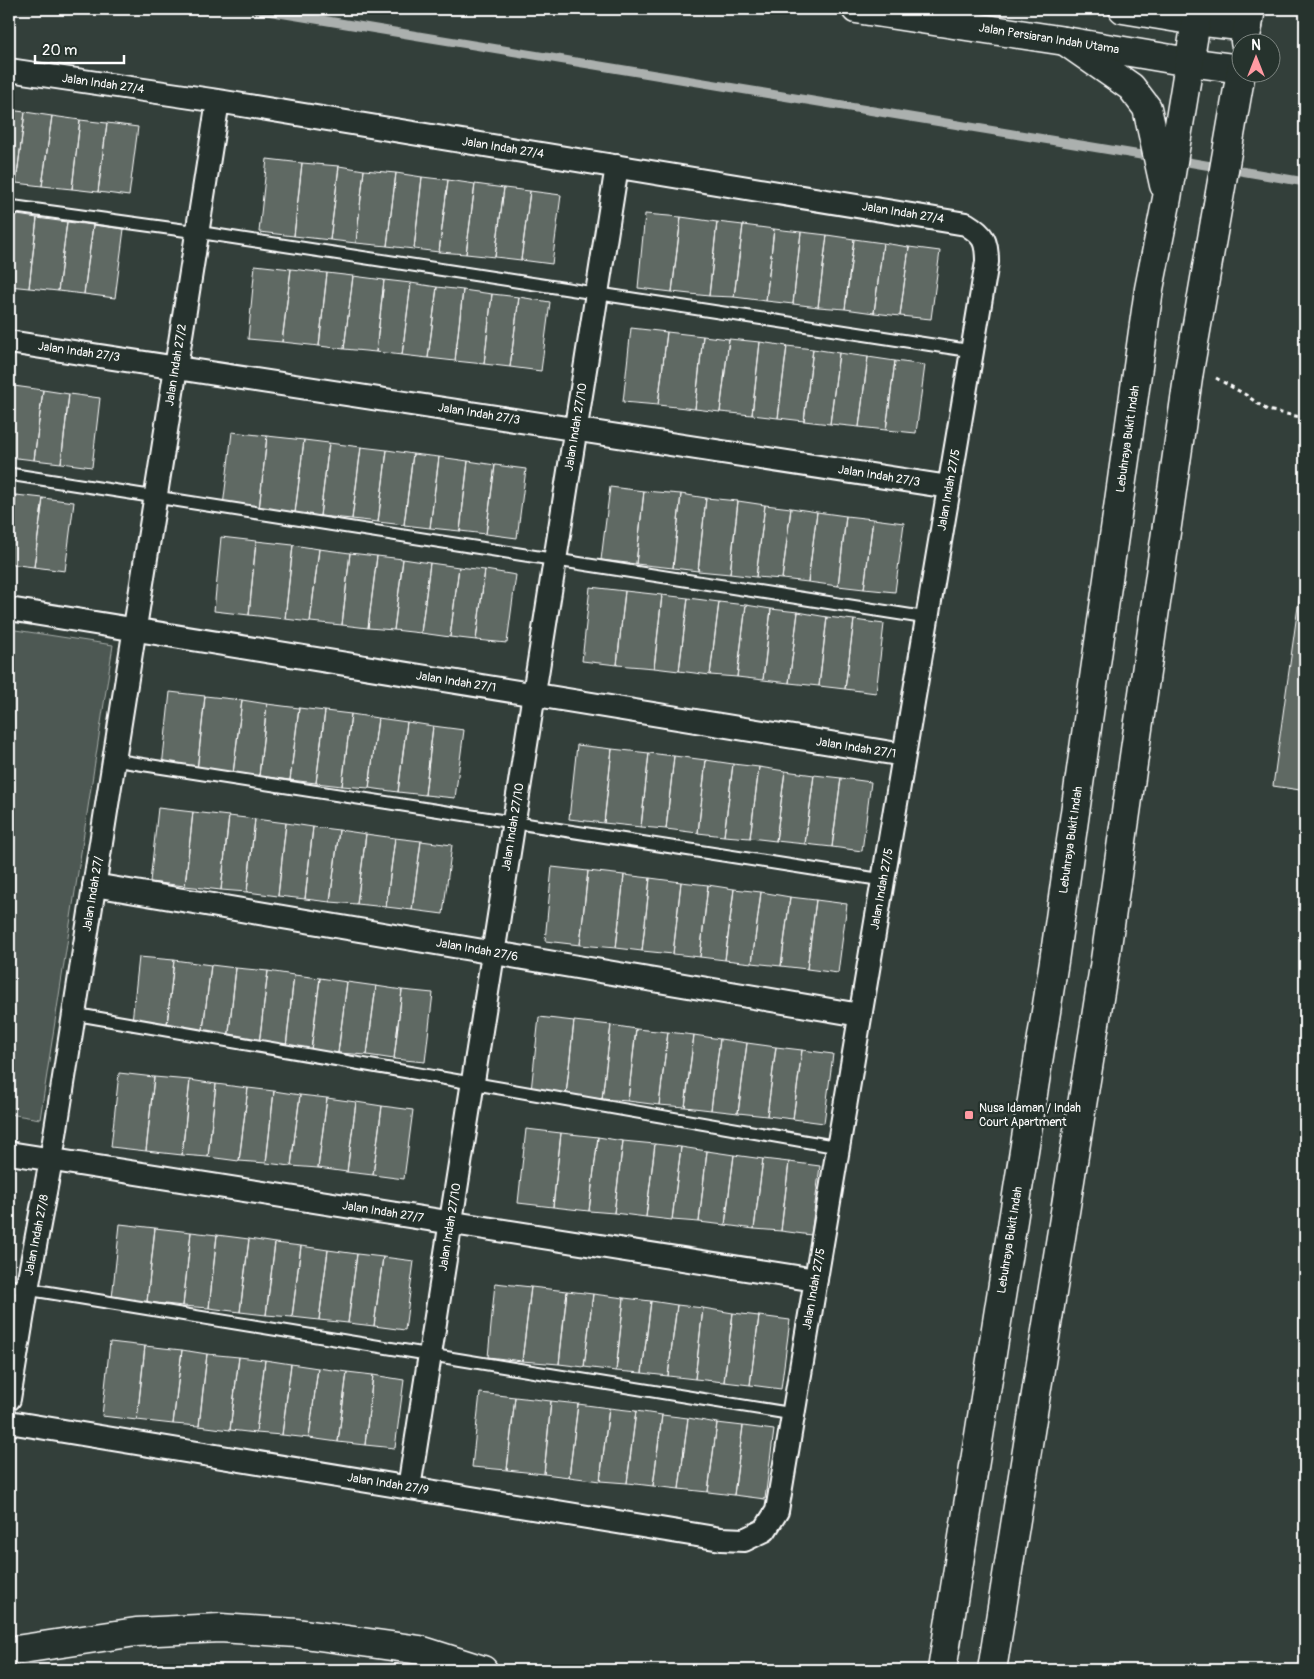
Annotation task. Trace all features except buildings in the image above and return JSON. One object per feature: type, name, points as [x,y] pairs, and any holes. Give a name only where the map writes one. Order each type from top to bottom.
[{"type":"main road","name":"Jalan Persiaran Indah Utama","points":[[856,9],[1189,62],[1232,67]]},
{"type":"main road","points":[[1123,9],[1197,15],[1248,26]]},
{"type":"main road","name":"Lebuhraya Bukit Indah","points":[[942,1670],[1054,961],[1149,289],[1167,198],[1197,15]]},
{"type":"main road","points":[[1064,41],[1131,87],[1147,108],[1167,198]]},
{"type":"main road","points":[[992,1670],[1104,967],[1190,371],[1239,82]]},
{"type":"main road","points":[[9,1650],[136,1632],[220,1628],[297,1633],[420,1650],[483,1670]]},
{"type":"street","name":"Jalan Indah 27/4","points":[[9,70],[218,101],[966,224],[978,231],[987,246]]},
{"type":"street","name":"Jalan Indah 27/2","points":[[134,629],[218,101]]},
{"type":"street","name":"Jalan Indah 27/10","points":[[409,1488],[617,166]]},
{"type":"street","name":"Jalan Indah 27/5","points":[[765,1530],[777,1511],[794,1414],[987,262],[987,246]]},
{"type":"street","name":"Jalan Indah 27/3","points":[[9,342],[176,366],[949,487]]},
{"type":"street","name":"Jalan Indah 27/1","points":[[9,609],[904,755]]},
{"type":"street","name":"Jalan Indah 27/","points":[[51,1160],[134,629]]},
{"type":"street","name":"Jalan Indah 27/6","points":[[94,885],[860,1015]]},
{"type":"street","name":"Jalan Indah 27/7","points":[[9,1153],[816,1280]]},
{"type":"street","name":"Jalan Indah 27/8","points":[[9,1399],[18,1288],[51,1160]]},
{"type":"street","name":"Jalan Indah 27/9","points":[[9,1422],[721,1539],[744,1540],[765,1530]]},
{"type":"lane","points":[[9,206],[197,232],[972,351]]},
{"type":"lane","points":[[9,474],[927,618]]},
{"type":"lane","points":[[114,760],[883,880]]},
{"type":"lane","points":[[74,1014],[838,1147]]},
{"type":"lane","points":[[18,1288],[794,1414]]},
{"type":"path","points":[[1190,371],[1220,379],[1267,410],[1305,418]]},
{"type":"shaded area","points":[[9,629],[113,645],[40,1119],[9,1114]]},
{"type":"waterway","points":[[255,9],[1153,157]]},
{"type":"waterway","points":[[1176,160],[1305,182]]},
{"type":"place","name":"Nusa Idaman / Indah Court Apartment","points":[[969,1115]]}]
